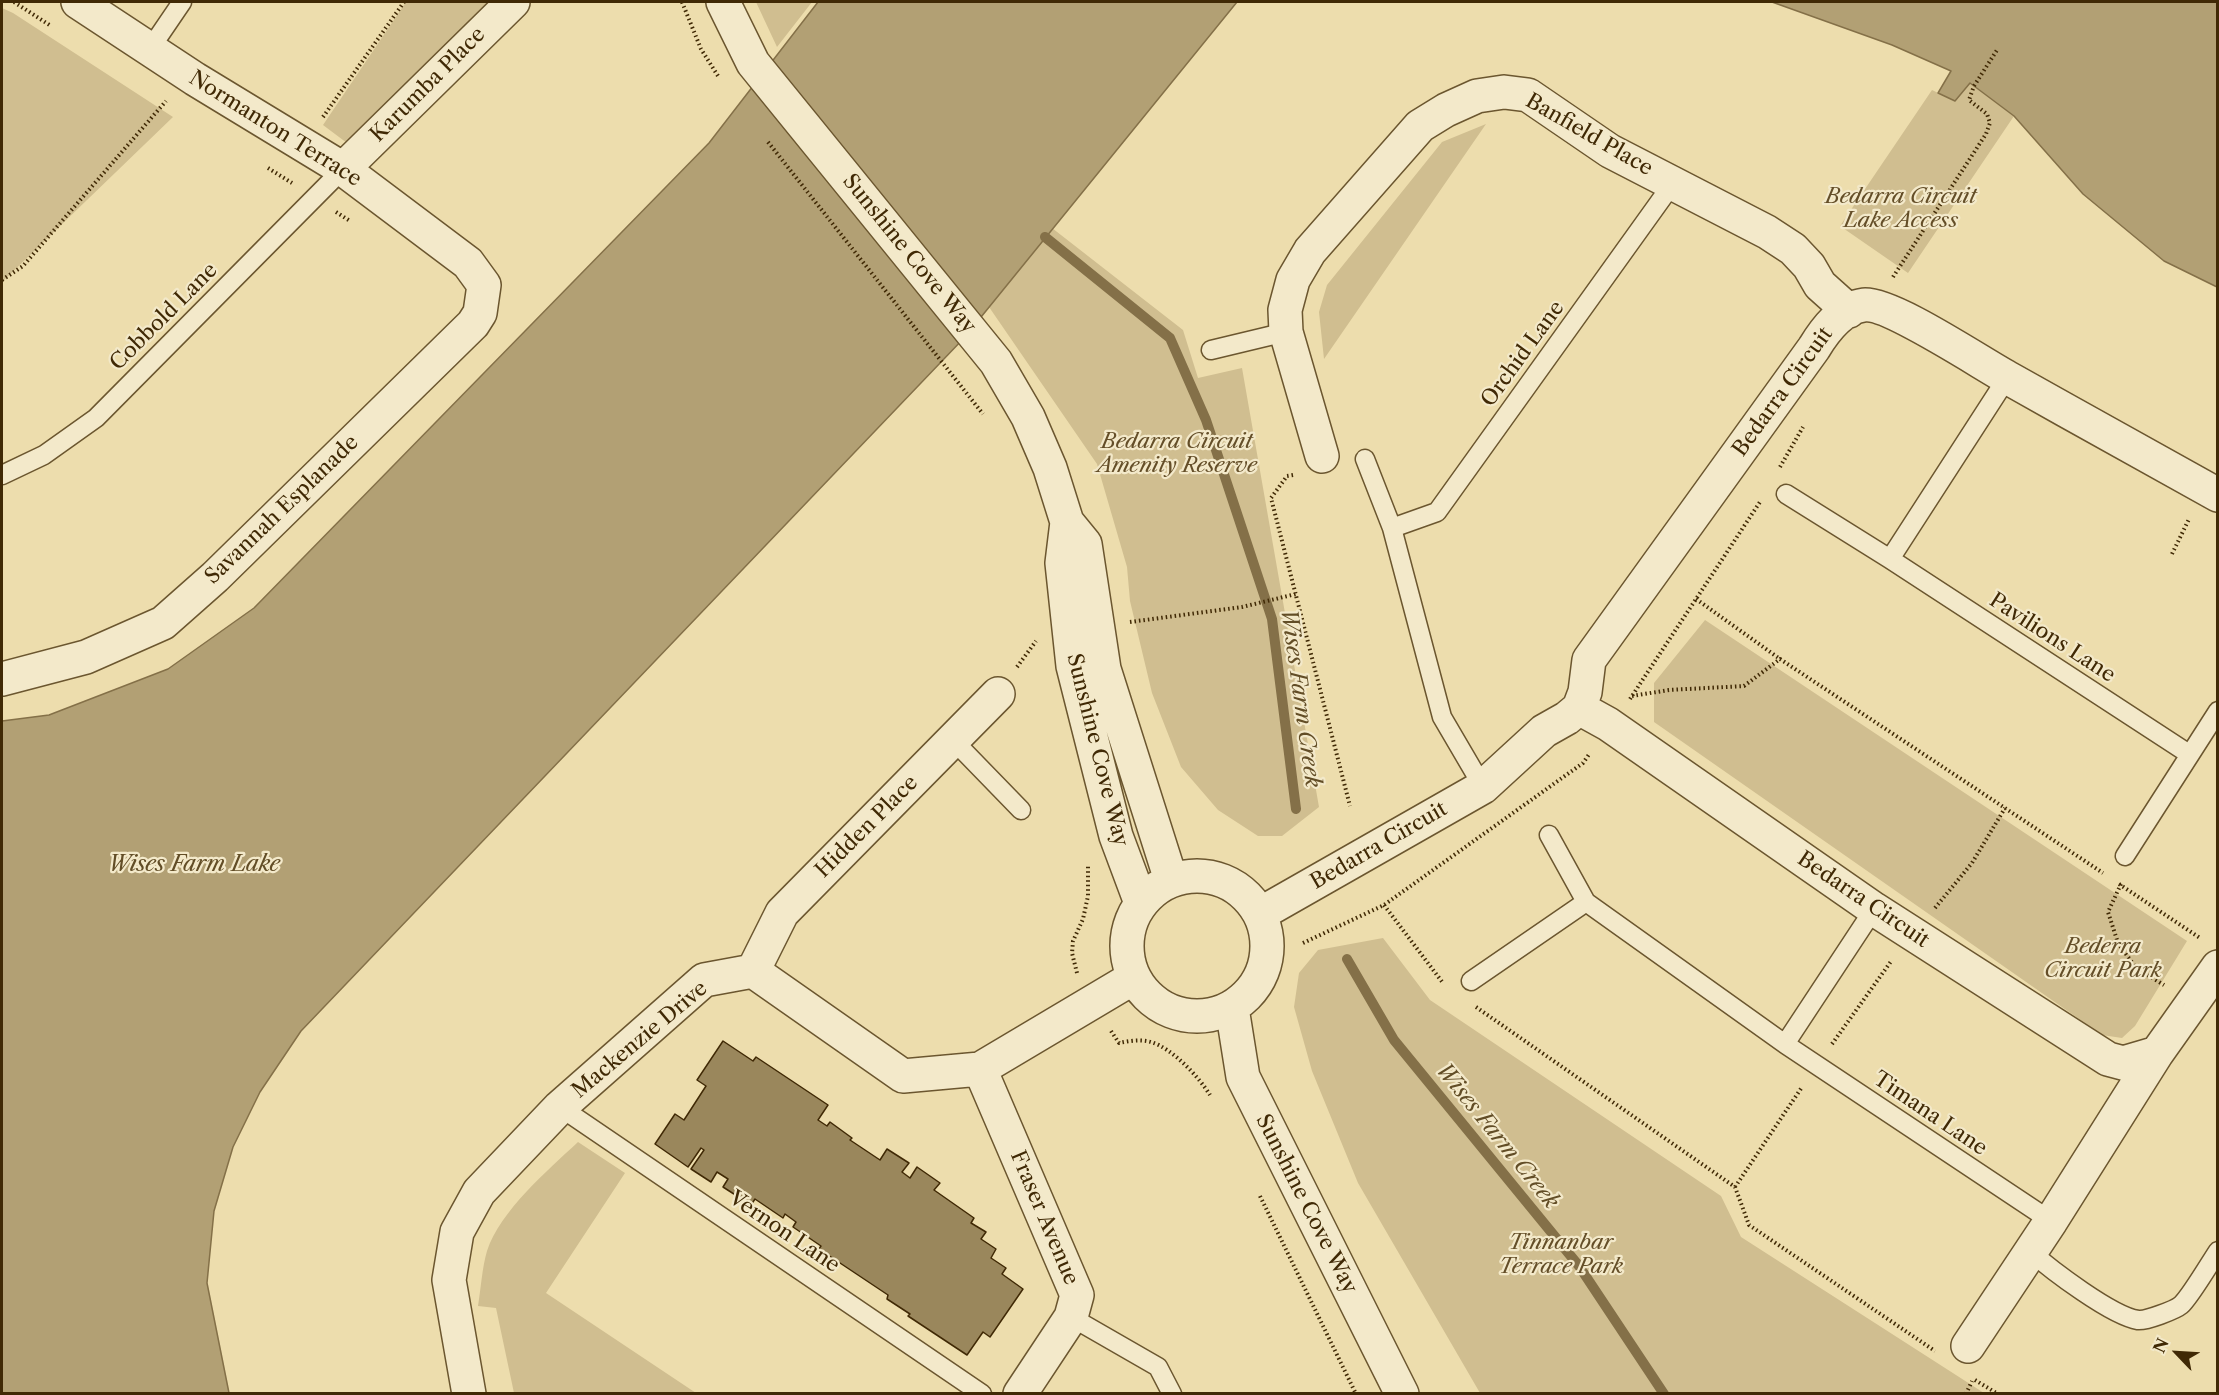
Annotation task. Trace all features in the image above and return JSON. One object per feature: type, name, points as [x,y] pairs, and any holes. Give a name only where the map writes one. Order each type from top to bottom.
[{"type":"street","name":"Normanton Terrace","points":[[78,2],[302,146],[343,169],[468,263]]},
{"type":"street","name":"Karumba Place","points":[[343,169],[513,2]]},
{"type":"street","name":"Sunshine Cove Way","points":[[723,2],[753,63],[996,362],[1028,417],[1050,468],[1067,522],[1085,544],[1104,669],[1171,880]]},
{"type":"street","name":"Banfield Place","points":[[1310,465],[1286,332],[1285,310],[1293,280],[1310,251],[1420,126],[1446,110],[1477,96],[1504,92],[1528,95],[1610,151],[1767,232],[1793,249],[1809,266],[1820,285],[1849,311]]},
{"type":"street","name":"Savannah Esplanade","points":[[2,679],[86,657],[163,624],[223,569],[473,324],[480,313],[484,285],[468,263]]},
{"type":"street","name":"Bedarra Circuit","points":[[1260,914],[1483,787],[1544,731],[1568,718],[1579,708],[1585,692],[1589,660],[1814,348],[1827,326],[1849,311],[1863,305],[1877,306],[1920,326],[2007,378],[2217,495]]},
{"type":"street","name":"Sunshine Cove Way","points":[[1067,522],[1062,563],[1073,666],[1116,836],[1140,903]]},
{"type":"street","name":"Hidden Place","points":[[753,971],[782,913],[998,694]]},
{"type":"street","name":"Bedarra Circuit","points":[[1579,708],[1608,724],[1874,909],[2108,1059],[2123,1063],[2157,1053]]},
{"type":"street","points":[[1196,875],[1219,879],[1232,885],[1251,900],[1260,914],[1267,938],[1267,955],[1254,989],[1232,1008],[1209,1017],[1185,1017],[1152,1001],[1133,978],[1126,954],[1126,937],[1140,903],[1171,880],[1196,875]]},
{"type":"street","points":[[1959,1358],[2051,1221],[2157,1053],[2210,954]]},
{"type":"street","points":[[753,971],[903,1076],[980,1069],[1133,978]]},
{"type":"street","name":"Mackenzie Drive","points":[[469,1394],[449,1280],[457,1232],[479,1192],[560,1107],[704,980],[753,971]]},
{"type":"street","name":"Sunshine Cove Way","points":[[1232,1008],[1243,1077],[1402,1394]]},
{"type":"street","name":"Fraser Avenue","points":[[980,1069],[1077,1295],[1071,1317],[1020,1394]]},
{"type":"lane","points":[[150,49],[182,2]]},
{"type":"lane","name":"Cobbold Lane","points":[[2,475],[44,456],[96,418],[343,169]]},
{"type":"lane","name":"Orchid Lane","points":[[1392,528],[1437,512],[1673,183]]},
{"type":"lane","points":[[1211,350],[1286,332]]},
{"type":"lane","points":[[1890,559],[2007,378]]},
{"type":"lane","points":[[1365,459],[1392,528],[1442,717],[1483,787]]},
{"type":"lane","name":"Pavilions Lane","points":[[1786,494],[2189,754]]},
{"type":"lane","points":[[2126,856],[2217,711]]},
{"type":"lane","points":[[953,740],[1021,810]]},
{"type":"lane","name":"Timana Lane","points":[[1549,835],[1586,902],[1785,1044],[2051,1221]]},
{"type":"lane","points":[[1471,981],[1586,902]]},
{"type":"lane","points":[[1785,1044],[1874,909]]},
{"type":"lane","name":"Vernon Lane","points":[[560,1107],[982,1394]]},
{"type":"lane","points":[[2030,1251],[2050,1269],[2118,1313],[2140,1321],[2181,1305],[2217,1251]]},
{"type":"lane","points":[[1071,1317],[1158,1367],[1173,1394]]},
{"type":"path","points":[[14,2],[52,26]]},
{"type":"path","points":[[281,176],[404,2]]},
{"type":"path","points":[[682,2],[701,49],[722,84]]},
{"type":"path","points":[[1974,86],[1997,50]]},
{"type":"path","points":[[2,280],[23,266],[166,100],[175,107]]},
{"type":"path","points":[[767,141],[969,394]]},
{"type":"path","points":[[262,164],[353,223]]},
{"type":"path","points":[[1310,465],[1287,476],[1271,498],[1350,806]]},
{"type":"path","points":[[1242,607],[1296,594]]},
{"type":"path","points":[[1696,599],[1780,659],[2121,885],[2210,954]]},
{"type":"path","points":[[1632,696],[1669,690],[1744,686],[1780,659]]},
{"type":"path","points":[[1736,1187],[1817,1065],[1892,961],[1972,863],[2005,808]]},
{"type":"path","points":[[2126,856],[2121,885],[2108,912],[2118,943],[2136,968],[2171,990]]},
{"type":"path","points":[[1384,904],[1444,985]]},
{"type":"path","points":[[1473,1005],[1736,1187],[1749,1225],[1959,1358],[1998,1394]]},
{"type":"green space","points":[[406,2],[493,2],[347,143],[323,125]]},
{"type":"green space","points":[[756,2],[812,2],[777,47]]},
{"type":"green space","points":[[2,8],[173,117],[2,282]]},
{"type":"green space","name":"Bedarra Circuit Lake Access","points":[[1970,82],[2014,116],[1908,273],[1840,226],[1932,90],[1955,101]]},
{"type":"green space","points":[[1486,124],[1324,359],[1319,312],[1327,285],[1442,142]]},
{"type":"green space","name":"Bedarra Circuit Amenity Reserve","points":[[1052,228],[1183,330],[1198,378],[1242,368],[1319,807],[1282,836],[1258,836],[1218,810],[1181,767],[1152,693],[1130,601],[1127,567],[1097,464],[989,307]]},
{"type":"green space","name":"Bederra Circuit Park","points":[[1705,620],[2187,941],[2135,1026],[2122,1038],[2102,1035],[1654,722],[1654,683]]},
{"type":"green space","name":"Tinnanbar Terrace Park","points":[[1383,938],[1430,1000],[1721,1196],[1741,1237],[1984,1393],[1480,1393],[1358,1183],[1312,1071],[1294,1007],[1299,973],[1318,950]]},
{"type":"green space","points":[[578,1142],[625,1173],[546,1293],[696,1393],[514,1393],[496,1308],[478,1306],[485,1258],[493,1236],[514,1206],[539,1178]]},
{"type":"water","name":"Wises Farm Lake","points":[[818,2],[1237,2],[964,338],[301,1031],[260,1092],[233,1147],[214,1211],[207,1283],[229,1393],[2,1393],[2,721],[49,715],[168,669],[254,608],[709,143]]},
{"type":"water","points":[[1772,2],[2217,2],[2217,287],[2164,261],[2083,194],[2014,116],[1970,83],[1955,101],[1938,93],[1951,71],[1892,45]]},
{"type":"building","points":[[723,1041],[753,1061],[756,1057],[828,1105],[818,1120],[827,1126],[830,1122],[852,1138],[850,1140],[880,1160],[887,1149],[909,1163],[902,1172],[910,1178],[917,1167],[940,1183],[934,1190],[974,1218],[971,1223],[986,1232],[981,1239],[996,1249],[991,1258],[1006,1268],[1002,1274],[1023,1289],[990,1337],[983,1332],[967,1355],[908,1316],[910,1314],[887,1299],[888,1295],[819,1249],[821,1246],[793,1227],[796,1222],[785,1214],[783,1218],[755,1199],[751,1205],[723,1187],[728,1179],[717,1172],[711,1182],[691,1169],[704,1150],[701,1148],[688,1167],[655,1144],[675,1114],[684,1120],[706,1086],[697,1080]]},
{"type":"waterway","name":"Wises Farm Creek","points":[[1045,237],[1170,338],[1206,420],[1272,619],[1296,809]]},
{"type":"waterway","name":"Wises Farm Creek","points":[[1347,959],[1394,1040],[1579,1266],[1664,1394]]}]
